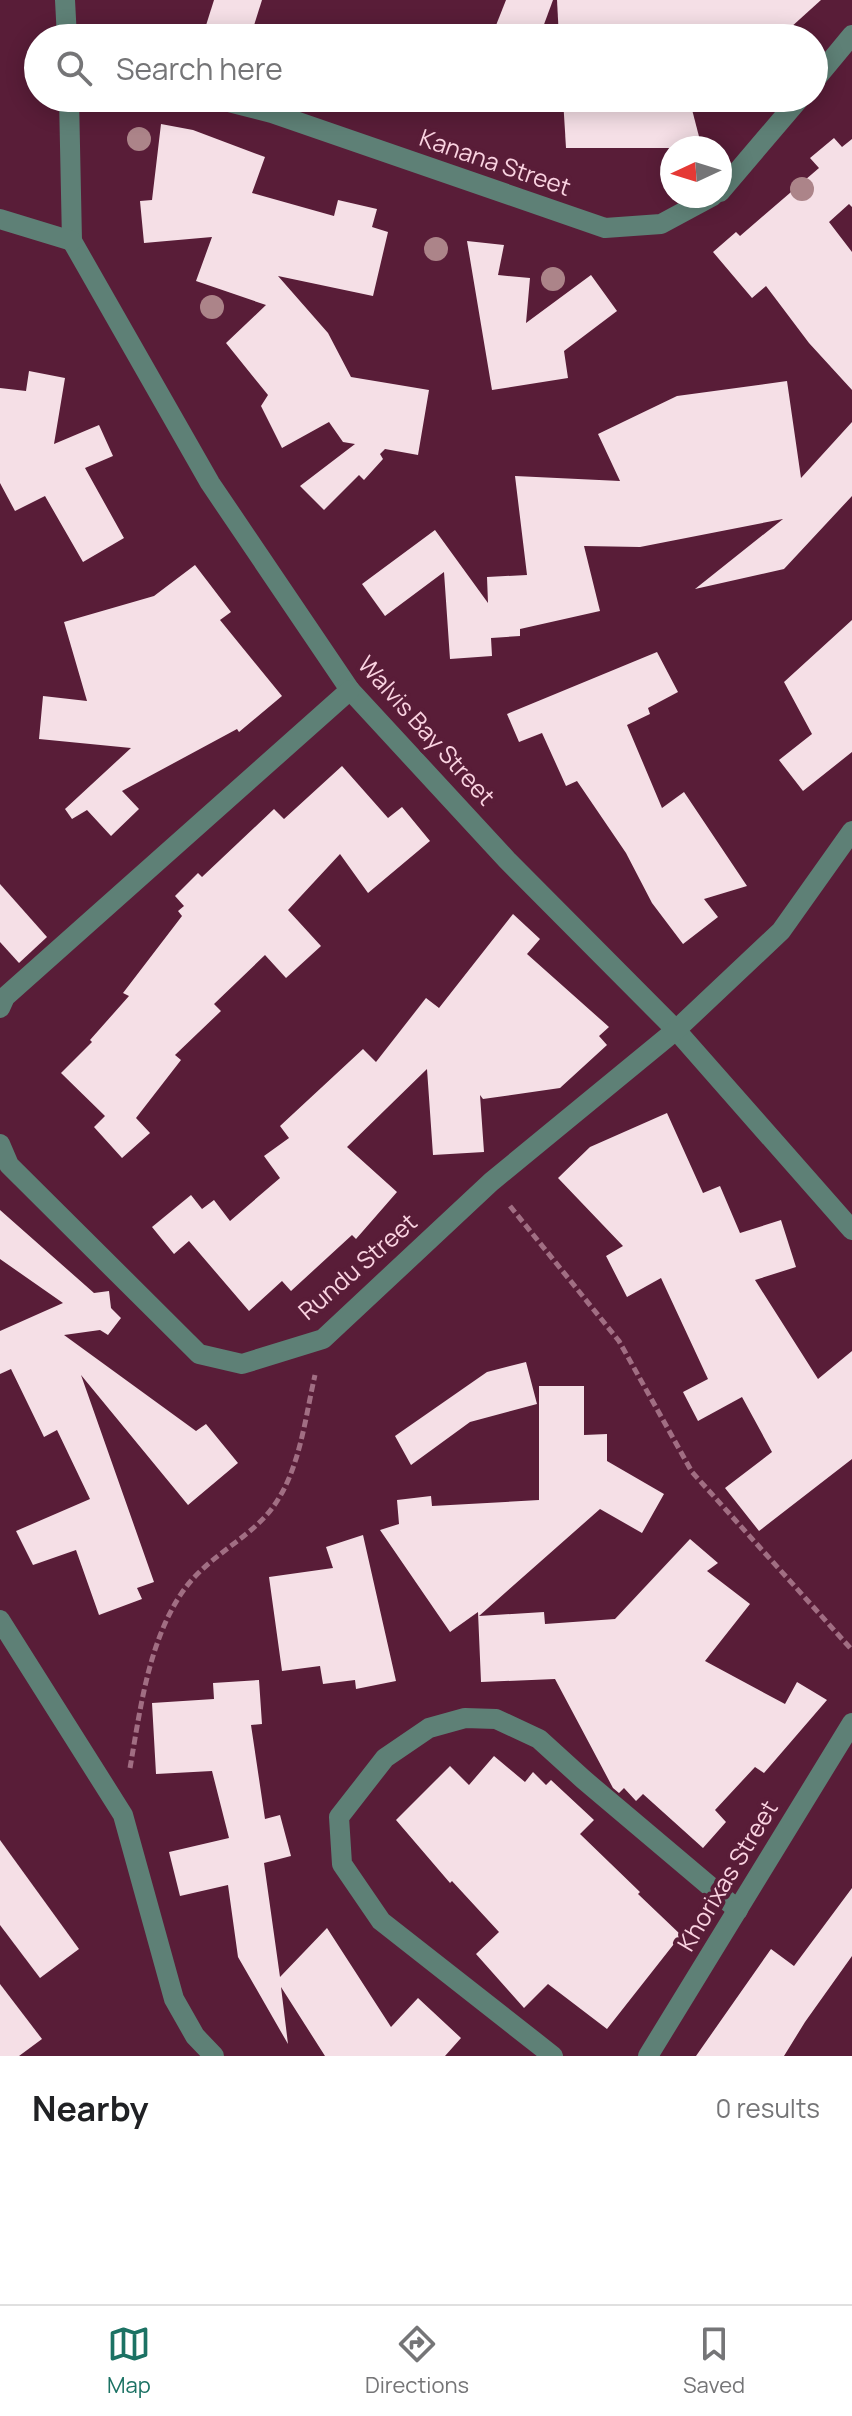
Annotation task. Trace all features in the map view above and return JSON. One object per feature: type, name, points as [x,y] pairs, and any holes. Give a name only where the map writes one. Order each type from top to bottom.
[{"type":"street","points":[[65,0],[66,24]]},
{"type":"street","points":[[828,64],[852,35]]},
{"type":"street","name":"Walvis Bay Street","points":[[69,112],[72,241],[210,483],[350,690],[507,860],[676,1030],[852,1230]]},
{"type":"street","name":"Kanana Street","points":[[268,112],[605,228],[661,224],[691,208]]},
{"type":"street","points":[[732,178],[788,112]]},
{"type":"street","points":[[0,219],[72,241]]},
{"type":"street","points":[[0,1008],[5,997],[350,690]]},
{"type":"street","name":"Rundu Street","points":[[0,1144],[9,1165],[199,1354],[242,1364],[323,1339],[491,1182],[676,1030],[781,931],[852,831]]},
{"type":"street","points":[[0,1620],[123,1815],[174,1999],[195,2036],[214,2056]]},
{"type":"street","points":[[553,2056],[381,1921],[342,1864],[339,1817],[385,1758],[429,1728],[465,1718],[496,1719],[539,1739],[738,1910]]},
{"type":"street","name":"Khorixas Street","points":[[648,2056],[852,1723]]},
{"type":"path","points":[[491,1182],[619,1341],[692,1472],[852,1650]]},
{"type":"path","points":[[123,1815],[139,1712],[163,1628],[181,1594],[204,1565],[273,1508],[293,1470],[323,1339]]},
{"type":"building","points":[[214,0],[262,0],[254,24],[206,24]]},
{"type":"building","points":[[506,0],[553,0],[544,24],[497,24]]},
{"type":"building","points":[[557,0],[821,0],[794,24],[558,24]]},
{"type":"building","points":[[564,112],[693,112],[699,136],[660,136],[660,148],[566,148]]},
{"type":"building","points":[[161,124],[193,130],[265,157],[252,193],[334,216],[338,200],[377,209],[372,227],[388,232],[373,296],[278,276],[328,333],[351,377],[429,390],[418,455],[385,449],[380,454],[383,459],[364,480],[359,475],[324,510],[300,486],[355,444],[343,442],[329,422],[282,448],[261,406],[268,395],[226,343],[266,305],[196,281],[212,237],[144,243],[140,201],[152,200]]},
{"type":"building","points":[[834,138],[842,147],[852,139],[852,207],[849,204],[829,222],[852,252],[852,390],[809,343],[766,286],[752,298],[713,252],[736,232],[740,236],[819,168],[810,158]]},
{"type":"building","points":[[467,241],[504,245],[498,275],[530,278],[526,323],[591,275],[617,311],[564,351],[568,378],[492,390]]},
{"type":"building","points":[[29,371],[65,378],[54,444],[99,425],[113,456],[85,468],[124,538],[83,562],[45,496],[15,511],[0,483],[0,388],[26,391]]},
{"type":"building","points":[[787,381],[801,478],[852,422],[852,496],[784,569],[695,589],[783,519],[640,547],[584,546],[600,611],[520,629],[520,636],[491,638],[492,656],[450,659],[444,572],[385,616],[362,584],[435,530],[488,603],[487,577],[527,575],[515,476],[620,481],[598,434],[677,396]]},
{"type":"building","points":[[195,565],[231,612],[220,620],[282,696],[239,732],[237,729],[122,791],[139,809],[111,836],[87,810],[72,819],[65,809],[131,748],[39,739],[43,696],[87,701],[64,622],[154,596]]},
{"type":"building","points":[[852,620],[852,752],[803,791],[779,760],[812,734],[784,682]]},
{"type":"building","points":[[657,652],[678,692],[648,708],[650,714],[627,725],[662,808],[684,792],[747,886],[704,899],[718,917],[683,944],[652,903],[626,853],[577,781],[566,786],[542,733],[519,742],[507,714]]},
{"type":"building","points":[[342,766],[388,818],[402,807],[430,841],[368,893],[340,854],[288,910],[321,946],[286,978],[265,955],[214,1004],[221,1011],[175,1055],[181,1060],[136,1118],[150,1133],[122,1158],[94,1127],[105,1116],[61,1073],[92,1042],[90,1040],[129,996],[123,993],[182,916],[178,911],[184,906],[175,896],[198,873],[202,877],[274,809],[284,819]]},
{"type":"building","points":[[0,884],[47,937],[19,963],[0,942]]},
{"type":"building","points":[[513,914],[540,939],[527,954],[609,1027],[599,1036],[607,1045],[560,1088],[483,1099],[480,1095],[484,1152],[433,1155],[427,1069],[347,1147],[397,1192],[356,1239],[352,1235],[291,1291],[282,1281],[249,1311],[189,1241],[174,1254],[152,1227],[191,1195],[202,1209],[214,1200],[230,1221],[280,1178],[264,1156],[289,1138],[280,1126],[363,1049],[376,1062],[426,998],[439,1008]]},
{"type":"building","points":[[667,1113],[703,1193],[720,1186],[740,1233],[781,1220],[796,1267],[755,1280],[818,1379],[852,1351],[852,1459],[759,1531],[725,1488],[772,1452],[742,1397],[698,1421],[683,1392],[708,1379],[661,1278],[627,1297],[606,1256],[623,1246],[558,1178],[590,1147]]},
{"type":"building","points":[[0,1210],[94,1293],[109,1291],[111,1308],[121,1318],[108,1335],[100,1330],[64,1335],[196,1431],[206,1424],[238,1463],[188,1505],[81,1375],[154,1582],[137,1588],[142,1599],[99,1615],[76,1550],[33,1565],[16,1531],[90,1499],[57,1430],[44,1437],[11,1369],[0,1374],[0,1331],[63,1303],[0,1259]]},
{"type":"building","points":[[526,1362],[537,1404],[470,1422],[411,1465],[395,1436],[487,1372]]},
{"type":"building","points":[[539,1386],[584,1386],[584,1435],[607,1434],[607,1461],[664,1494],[642,1533],[600,1509],[479,1616],[544,1612],[545,1624],[615,1619],[690,1539],[718,1563],[707,1571],[750,1604],[705,1661],[785,1704],[797,1682],[827,1700],[764,1773],[755,1767],[715,1810],[726,1822],[703,1848],[643,1794],[636,1801],[624,1788],[619,1793],[613,1788],[555,1679],[481,1682],[478,1612],[450,1632],[380,1530],[399,1524],[397,1500],[431,1496],[432,1506],[539,1500]]},
{"type":"building","points":[[363,1535],[396,1681],[356,1689],[355,1680],[323,1684],[320,1666],[282,1671],[269,1577],[333,1568],[326,1547]]},
{"type":"building","points":[[259,1680],[262,1724],[251,1725],[265,1819],[280,1815],[291,1856],[264,1863],[280,1977],[327,1928],[391,2027],[418,1998],[461,2038],[445,2056],[325,2056],[281,1987],[288,2044],[238,1957],[228,1885],[180,1896],[169,1852],[229,1838],[212,1771],[156,1774],[152,1703],[214,1699],[213,1683]]},
{"type":"building","points":[[494,1756],[525,1782],[533,1772],[546,1785],[551,1780],[594,1820],[580,1834],[681,1935],[607,2029],[548,1984],[524,2008],[476,1954],[499,1932],[452,1881],[450,1883],[396,1820],[450,1766],[469,1785]]},
{"type":"building","points":[[0,1840],[79,1949],[40,1978],[0,1925]]},
{"type":"building","points":[[852,1888],[852,1956],[784,2056],[696,2056],[771,1949],[794,1966]]},
{"type":"building","points":[[0,1984],[42,2039],[19,2056],[0,2056]]}]
